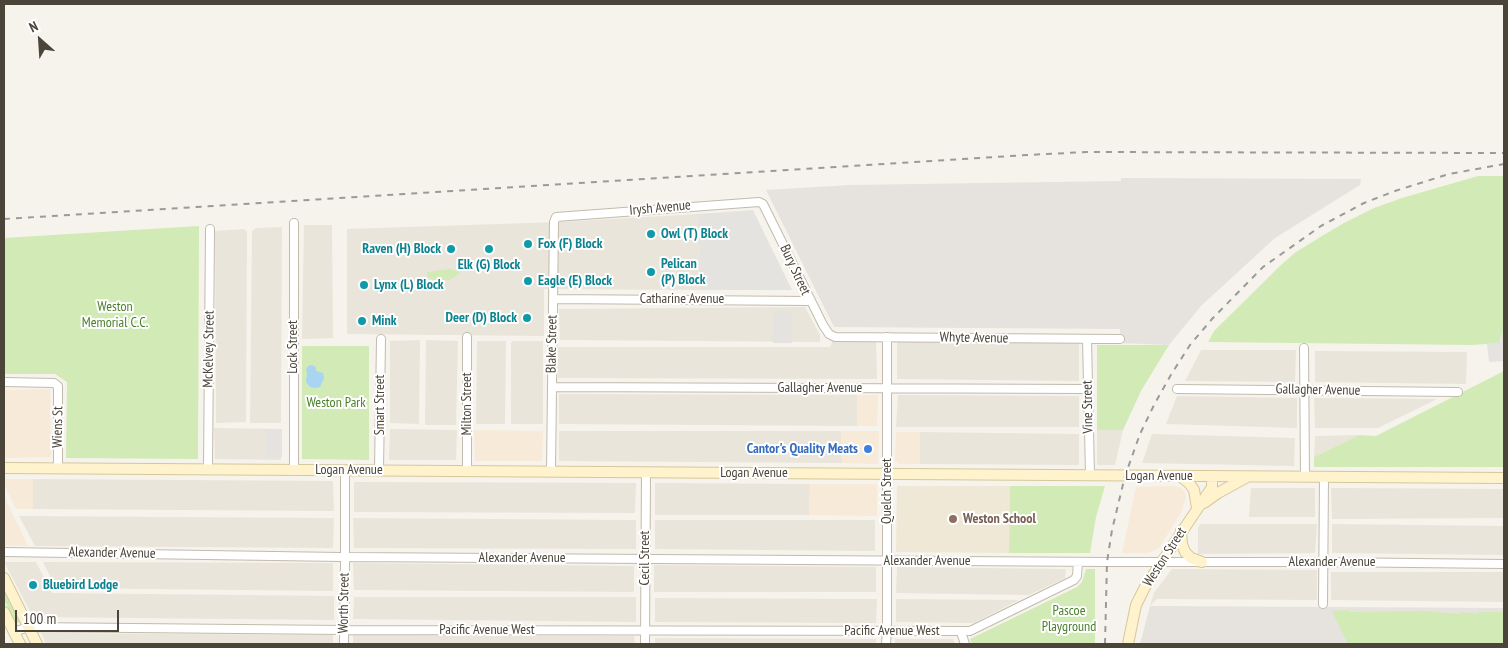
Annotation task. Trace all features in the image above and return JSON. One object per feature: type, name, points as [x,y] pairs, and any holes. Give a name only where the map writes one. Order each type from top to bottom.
[{"type":"main road","name":"Logan Avenue","points":[[4,468],[1504,478]]},
{"type":"main road","points":[[1180,476],[1194,490],[1197,508],[1218,493],[1248,476]]},
{"type":"main road","name":"Weston Street","points":[[1128,644],[1136,605],[1145,587],[1212,486],[1212,476]]},
{"type":"main road","points":[[1181,531],[1185,552],[1191,558],[1202,562]]},
{"type":"main road","points":[[4,578],[37,644]]},
{"type":"main road","points":[[4,612],[20,644]]},
{"type":"street","name":"Irysh Avenue","points":[[556,217],[752,201],[763,204]]},
{"type":"street","name":"Bury Street","points":[[763,204],[810,301],[829,334]]},
{"type":"street","name":"Blake Street","points":[[551,472],[554,222],[556,217]]},
{"type":"street","name":"Lock Street","points":[[294,223],[294,470]]},
{"type":"street","name":"McKelvey Street","points":[[208,469],[210,229]]},
{"type":"street","name":"Catharine Avenue","points":[[553,299],[810,301]]},
{"type":"street","name":"Whyte Avenue","points":[[829,334],[835,337],[1120,339]]},
{"type":"street","name":"Milton Street","points":[[467,337],[467,471]]},
{"type":"street","name":"Quelch Street","points":[[886,644],[888,337]]},
{"type":"street","name":"Smart Street","points":[[379,470],[381,339]]},
{"type":"street","name":"Vine Street","points":[[1087,339],[1090,475]]},
{"type":"street","points":[[1304,348],[1305,476]]},
{"type":"street","name":"Wiens St","points":[[4,382],[54,383],[58,386],[58,468]]},
{"type":"street","name":"Gallagher Avenue","points":[[552,387],[1088,389]]},
{"type":"street","name":"Gallagher Avenue","points":[[1177,389],[1458,392]]},
{"type":"street","name":"Worth Street","points":[[344,644],[345,470]]},
{"type":"street","name":"Cecil Street","points":[[645,644],[646,472]]},
{"type":"street","points":[[1323,604],[1324,477]]},
{"type":"street","name":"Alexander Avenue","points":[[4,552],[345,557],[1504,564]]},
{"type":"street","name":"Pacific Avenue West","points":[[14,632],[28,627],[961,632],[970,631],[1074,580],[1078,572],[1078,562]]},
{"type":"street","points":[[961,632],[965,644]]},
{"type":"shaded area","points":[[1121,178],[1361,179],[1360,185],[1275,238],[1201,306],[1169,345],[1120,343],[1120,329],[834,327],[766,190],[850,185],[1121,181]]},
{"type":"shaded area","points":[[753,210],[792,290],[699,290],[698,214]]},
{"type":"shaded area","points":[[698,214],[699,290],[544,289],[544,336],[347,334],[347,229],[559,222]]},
{"type":"shaded area","points":[[304,225],[332,225],[333,338],[302,339]]},
{"type":"shaded area","points":[[282,227],[281,423],[250,423],[252,231],[256,228]]},
{"type":"shaded area","points":[[244,229],[247,232],[246,422],[216,423],[215,231]]},
{"type":"shaded area","points":[[805,307],[820,335],[820,342],[560,340],[559,309]]},
{"type":"shaded area","points":[[773,311],[792,311],[792,343],[773,343]]},
{"type":"shaded area","points":[[1501,333],[1504,333],[1504,361],[1489,362],[1487,344],[1501,342]]},
{"type":"shaded area","points":[[420,340],[419,424],[390,423],[390,341]]},
{"type":"shaded area","points":[[426,340],[458,341],[456,425],[425,425]]},
{"type":"shaded area","points":[[477,341],[506,341],[505,424],[476,424]]},
{"type":"shaded area","points":[[513,341],[543,341],[543,424],[511,424],[511,343]]},
{"type":"shaded area","points":[[832,342],[876,342],[877,379],[558,378],[558,347],[830,347]]},
{"type":"shaded area","points":[[897,342],[1073,342],[1079,344],[1079,381],[897,379]]},
{"type":"shaded area","points":[[1201,350],[1296,350],[1295,382],[1185,381]]},
{"type":"shaded area","points":[[1315,351],[1467,352],[1466,384],[1315,382]]},
{"type":"shaded area","points":[[50,389],[51,457],[4,458],[4,390]]},
{"type":"shaded area","points":[[559,394],[857,395],[857,426],[559,424]]},
{"type":"shaded area","points":[[857,395],[878,395],[877,426],[857,426]]},
{"type":"shaded area","points":[[898,395],[1079,396],[1079,427],[896,427]]},
{"type":"shaded area","points":[[1177,396],[1297,398],[1297,428],[1166,424]]},
{"type":"shaded area","points":[[1314,398],[1437,399],[1378,428],[1315,428]]},
{"type":"shaded area","points":[[214,428],[281,429],[281,460],[215,459]]},
{"type":"shaded area","points":[[266,429],[282,429],[282,457],[266,457]]},
{"type":"shaded area","points":[[390,429],[457,430],[456,460],[389,460]]},
{"type":"shaded area","points":[[474,430],[543,431],[542,461],[475,461]]},
{"type":"shaded area","points":[[1097,430],[1123,430],[1115,465],[1097,465]]},
{"type":"shaded area","points":[[559,431],[841,431],[842,463],[559,461]]},
{"type":"shaded area","points":[[841,431],[879,431],[878,464],[842,463]]},
{"type":"shaded area","points":[[896,432],[920,432],[920,464],[899,464],[895,461]]},
{"type":"shaded area","points":[[920,432],[1079,434],[1079,465],[920,464]]},
{"type":"shaded area","points":[[1152,434],[1295,438],[1294,466],[1142,463]]},
{"type":"shaded area","points":[[1359,435],[1314,457],[1315,436]]},
{"type":"shaded area","points":[[4,479],[33,479],[33,509],[16,509],[4,484]]},
{"type":"shaded area","points":[[32,479],[333,481],[334,511],[33,509]]},
{"type":"shaded area","points":[[354,482],[636,483],[635,513],[354,512]]},
{"type":"shaded area","points":[[655,483],[810,484],[809,515],[655,515]]},
{"type":"shaded area","points":[[810,484],[877,484],[877,516],[809,515]]},
{"type":"shaded area","name":"Weston School","points":[[897,486],[1010,486],[1009,553],[896,552]]},
{"type":"shaded area","points":[[1175,486],[1185,492],[1186,499],[1180,514],[1159,548],[1148,553],[1122,553],[1136,487]]},
{"type":"shaded area","points":[[1251,488],[1315,488],[1315,517],[1249,517]]},
{"type":"shaded area","points":[[1331,488],[1504,489],[1504,518],[1332,519]]},
{"type":"shaded area","points":[[4,496],[28,546],[4,545]]},
{"type":"shaded area","points":[[19,516],[334,518],[333,548],[35,546]]},
{"type":"shaded area","points":[[353,518],[636,520],[636,549],[354,548]]},
{"type":"shaded area","points":[[655,520],[875,520],[875,551],[655,549]]},
{"type":"shaded area","points":[[1201,524],[1317,524],[1315,553],[1198,554],[1198,527]]},
{"type":"shaded area","points":[[1332,524],[1504,526],[1504,555],[1332,553]]},
{"type":"shaded area","points":[[4,562],[36,562],[52,593],[334,596],[334,620],[33,617]]},
{"type":"shaded area","points":[[43,562],[333,563],[333,591],[56,588]]},
{"type":"shaded area","points":[[353,563],[634,566],[634,592],[354,590]]},
{"type":"shaded area","points":[[654,565],[876,567],[876,592],[654,592]]},
{"type":"shaded area","points":[[897,567],[1066,569],[1065,578],[1029,595],[896,593]]},
{"type":"shaded area","points":[[1172,569],[1317,570],[1317,600],[1157,599],[1150,606],[1154,593]]},
{"type":"shaded area","points":[[1331,572],[1504,572],[1504,602],[1331,600]]},
{"type":"shaded area","points":[[354,597],[636,597],[636,622],[353,619]]},
{"type":"shaded area","points":[[655,598],[877,599],[876,623],[655,622]]},
{"type":"shaded area","points":[[896,599],[1019,600],[974,623],[896,622]]},
{"type":"shaded area","points":[[1150,606],[1504,608],[1504,644],[1140,644]]},
{"type":"shaded area","points":[[41,633],[333,635],[333,644],[46,644]]},
{"type":"shaded area","points":[[353,635],[634,636],[635,644],[353,644]]},
{"type":"shaded area","points":[[655,638],[876,639],[876,644],[655,644]]},
{"type":"shaded area","points":[[895,639],[953,639],[955,644],[895,644]]},
{"type":"green space","points":[[1478,176],[1504,176],[1504,333],[1501,334],[1500,343],[1472,345],[1208,342],[1214,331],[1281,265],[1296,252],[1322,236],[1374,208]]},
{"type":"green space","name":"Weston Memorial C.C.","points":[[199,226],[198,459],[66,458],[67,382],[55,374],[4,374],[4,238]]},
{"type":"green space","points":[[449,269],[459,271],[460,274],[449,280],[435,280],[427,277],[427,272]]},
{"type":"green space","points":[[1097,345],[1169,345],[1141,391],[1123,430],[1097,430]]},
{"type":"green space","name":"Weston Park","points":[[302,346],[369,346],[369,460],[302,459]]},
{"type":"green space","points":[[1504,371],[1504,467],[1314,467],[1314,457],[1359,435],[1376,436]]},
{"type":"green space","points":[[1010,486],[1105,486],[1096,517],[1090,553],[1009,553]]},
{"type":"green space","name":"Pascoe Playground","points":[[1086,569],[1095,569],[1095,644],[972,644],[970,639],[1077,587],[1082,582]]},
{"type":"green space","points":[[4,584],[21,620],[20,623],[13,618],[4,600]]},
{"type":"green space","points":[[1349,610],[1350,612],[1423,611],[1459,614],[1459,612],[1478,614],[1479,612],[1503,612],[1504,644],[1348,644],[1332,611]]},
{"type":"water","points":[[308,366],[316,367],[316,371],[323,373],[324,378],[320,387],[310,387],[306,382],[306,370]]},
{"type":"railway","points":[[4,219],[1087,152],[1504,153]]},
{"type":"railway","points":[[1105,644],[1107,562],[1112,530],[1125,476],[1140,434],[1155,403],[1190,345],[1212,319],[1263,267],[1321,226],[1364,203],[1395,191],[1449,174],[1504,164]]},
{"type":"place","name":"Owl (T) Block","points":[[651,234]]},
{"type":"place","name":"Fox (F) Block","points":[[528,244]]},
{"type":"place","name":"Raven (H) Block","points":[[451,249]]},
{"type":"place","name":"Elk (G) Block","points":[[489,249]]},
{"type":"place","name":"Pelican (P) Block","points":[[651,272]]},
{"type":"place","name":"Eagle (E) Block","points":[[528,281]]},
{"type":"place","name":"Lynx (L) Block","points":[[364,285]]},
{"type":"place","name":"Deer (D) Block","points":[[527,318]]},
{"type":"place","name":"Mink","points":[[362,321]]},
{"type":"place","name":"Cantor's Quality Meats","points":[[868,449]]},
{"type":"place","name":"Weston School","points":[[953,519]]},
{"type":"place","name":"Bluebird Lodge","points":[[33,585]]}]
